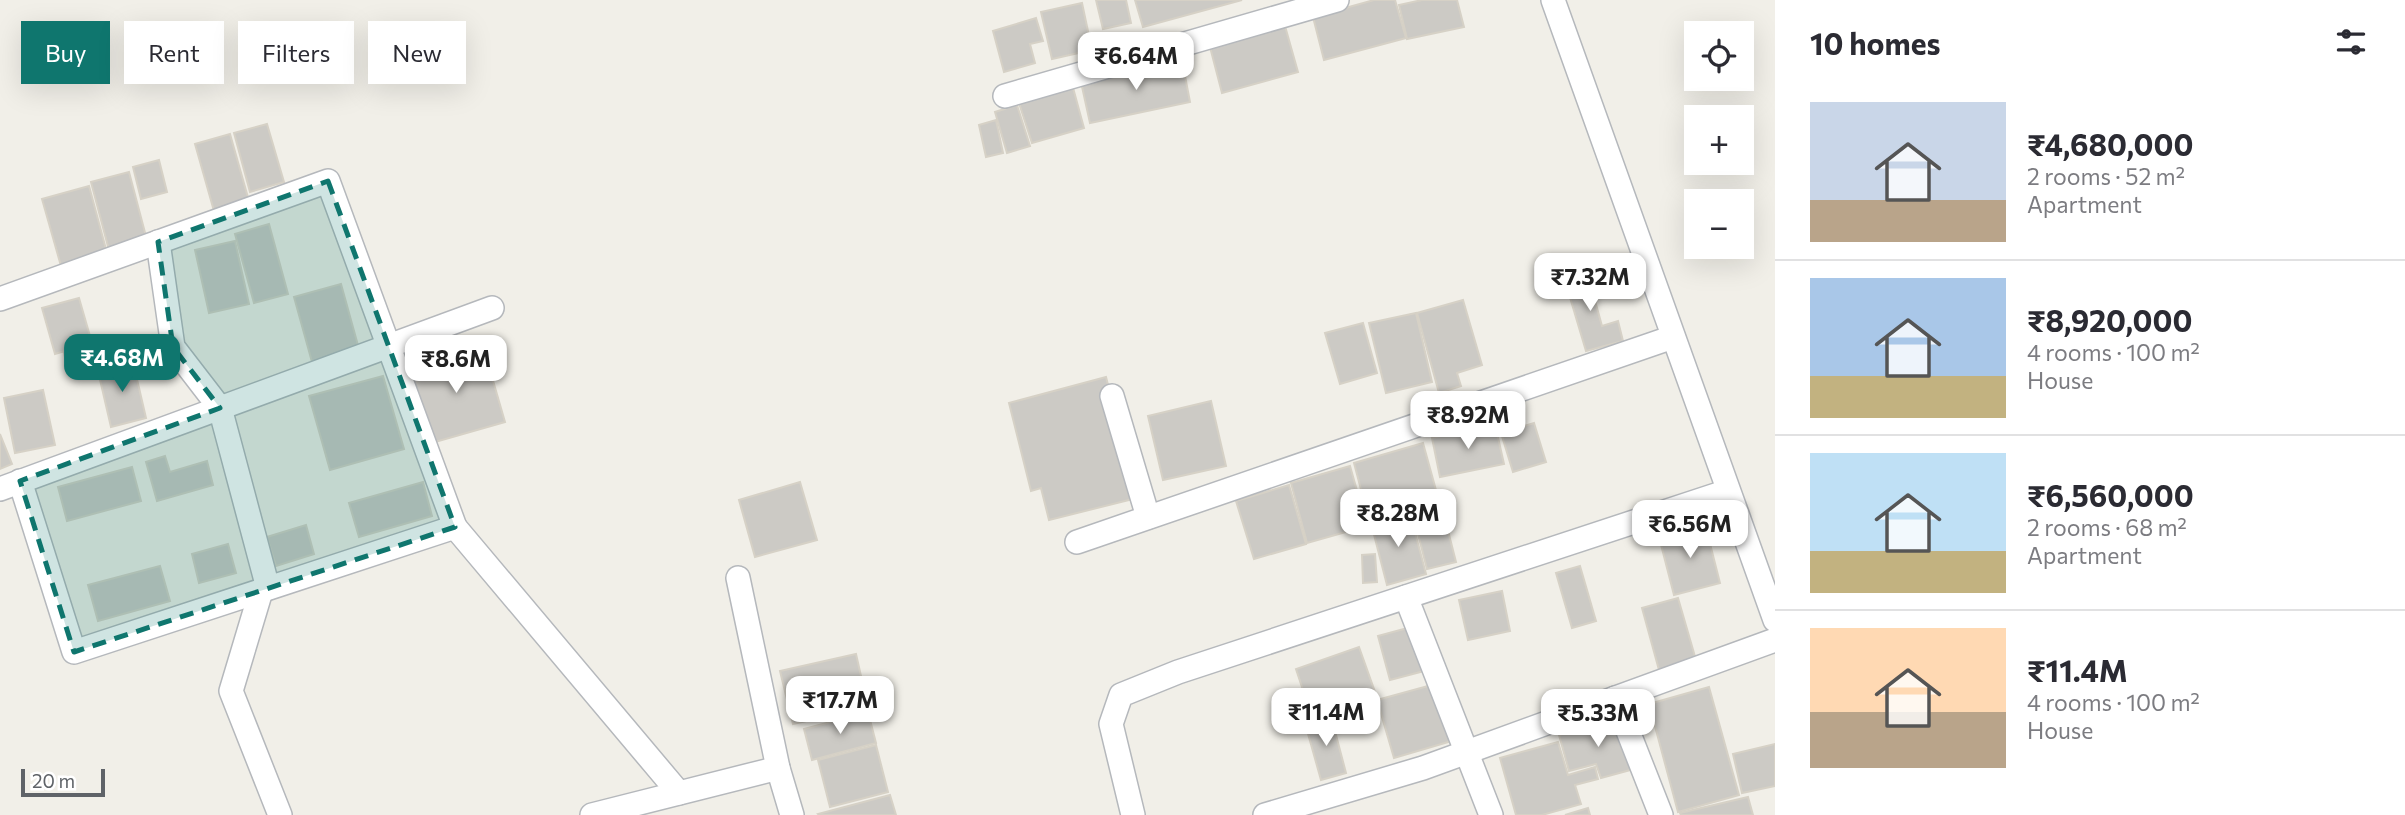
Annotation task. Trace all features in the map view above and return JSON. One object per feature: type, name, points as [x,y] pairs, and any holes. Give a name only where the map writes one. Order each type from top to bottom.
[{"type":"street","points":[[1005,96],[1337,0]]},
{"type":"street","points":[[1553,0],[1775,620]]},
{"type":"street","points":[[0,299],[328,181],[455,527],[679,793]]},
{"type":"street","points":[[158,242],[173,347],[220,408],[264,590],[231,691],[280,815]]},
{"type":"street","points":[[455,527],[74,652],[10,485],[492,308]]},
{"type":"street","points":[[1077,542],[1674,337]]},
{"type":"street","points":[[1112,396],[1149,517]]},
{"type":"street","points":[[1133,815],[1111,724],[1121,695],[1178,672],[1728,491]]},
{"type":"street","points":[[738,578],[778,768],[792,815]]},
{"type":"street","points":[[1406,597],[1491,815]]},
{"type":"street","points":[[1265,815],[1468,752],[1775,639]]},
{"type":"street","points":[[1615,698],[1661,815]]},
{"type":"street","points":[[592,815],[778,768]]},
{"type":"highlighted area","points":[[328,181],[455,527],[74,652],[20,481],[220,408],[173,347],[158,242]]},
{"type":"building","points":[[1096,0],[1126,0],[1131,23],[1103,29]]},
{"type":"building","points":[[1135,0],[1242,0],[1143,27]]},
{"type":"building","points":[[1374,0],[1395,0],[1406,38],[1324,60],[1313,17]]},
{"type":"building","points":[[1422,0],[1457,0],[1464,27],[1407,39],[1399,5]]},
{"type":"building","points":[[1082,3],[1092,50],[1052,59],[1041,12]]},
{"type":"building","points":[[1036,18],[1043,41],[1030,44],[1035,63],[1004,72],[993,31]]},
{"type":"building","points":[[1285,26],[1298,72],[1222,93],[1210,47]]},
{"type":"building","points":[[1182,60],[1190,102],[1090,123],[1081,82]]},
{"type":"building","points":[[1072,84],[1084,128],[1032,143],[1018,100]]},
{"type":"building","points":[[1017,105],[1030,146],[1007,153],[995,112]]},
{"type":"building","points":[[996,120],[1003,153],[986,157],[979,125]]},
{"type":"building","points":[[267,124],[284,182],[250,192],[234,133]]},
{"type":"building","points":[[230,134],[249,201],[214,211],[195,144]]},
{"type":"building","points":[[159,160],[167,192],[141,199],[133,167]]},
{"type":"building","points":[[129,172],[148,244],[110,254],[91,182]]},
{"type":"building","points":[[89,186],[107,253],[61,266],[42,199]]},
{"type":"building","points":[[269,224],[288,294],[254,303],[235,234]]},
{"type":"building","points":[[235,241],[249,304],[209,313],[195,250]]},
{"type":"building","points":[[1586,268],[1602,326],[1618,321],[1623,341],[1586,351],[1563,274]]},
{"type":"building","points":[[341,284],[359,349],[312,362],[294,297]]},
{"type":"building","points":[[79,298],[92,343],[55,354],[42,308]]},
{"type":"building","points":[[1463,300],[1482,365],[1457,373],[1461,386],[1439,393],[1417,313]]},
{"type":"building","points":[[1416,313],[1432,382],[1386,393],[1369,323]]},
{"type":"building","points":[[1363,323],[1377,373],[1340,384],[1325,333]]},
{"type":"building","points":[[483,346],[505,422],[428,444],[406,369]]},
{"type":"building","points":[[89,347],[92,364],[67,368],[64,352]]},
{"type":"building","points":[[133,362],[146,418],[111,427],[98,371]]},
{"type":"building","points":[[383,376],[404,449],[330,470],[309,396]]},
{"type":"building","points":[[1106,377],[1137,498],[1049,520],[1041,488],[1031,491],[1009,403]]},
{"type":"building","points":[[43,390],[55,445],[15,453],[4,398]]},
{"type":"building","points":[[1211,401],[1226,466],[1163,480],[1148,416]]},
{"type":"building","points":[[1534,423],[1546,462],[1513,472],[1501,433]]},
{"type":"building","points":[[1495,424],[1504,464],[1440,477],[1432,438]]},
{"type":"building","points":[[0,434],[12,464],[0,469]]},
{"type":"building","points":[[1423,443],[1439,501],[1369,520],[1354,463]]},
{"type":"building","points":[[165,456],[170,472],[207,461],[213,485],[157,501],[146,462]]},
{"type":"building","points":[[1350,466],[1367,526],[1307,543],[1291,483]]},
{"type":"building","points":[[132,467],[141,501],[67,521],[58,487]]},
{"type":"building","points":[[423,482],[432,516],[359,537],[349,503]]},
{"type":"building","points":[[800,482],[817,540],[755,557],[739,500]]},
{"type":"building","points":[[1289,485],[1306,544],[1254,559],[1236,501]]},
{"type":"building","points":[[1441,503],[1456,562],[1427,569],[1412,511]]},
{"type":"building","points":[[1410,513],[1426,574],[1387,585],[1371,523]]},
{"type":"building","points":[[1705,524],[1720,583],[1674,595],[1659,537]]},
{"type":"building","points":[[306,525],[314,554],[276,566],[267,537]]},
{"type":"building","points":[[228,544],[236,573],[199,583],[192,554]]},
{"type":"building","points":[[1375,554],[1377,582],[1363,583],[1362,555]]},
{"type":"building","points":[[160,566],[170,601],[98,621],[88,585]]},
{"type":"building","points":[[1580,566],[1596,621],[1572,628],[1556,573]]},
{"type":"building","points":[[1502,591],[1510,631],[1468,640],[1459,600]]},
{"type":"building","points":[[1678,598],[1696,660],[1659,670],[1642,608]]},
{"type":"building","points":[[1415,626],[1428,670],[1390,680],[1378,636]]},
{"type":"building","points":[[1359,647],[1375,692],[1311,714],[1296,669]]},
{"type":"building","points":[[856,654],[868,707],[793,724],[780,671]]},
{"type":"building","points":[[1439,683],[1455,740],[1394,758],[1377,700]]},
{"type":"building","points":[[1709,687],[1739,795],[1678,812],[1649,704]]},
{"type":"building","points":[[868,712],[876,743],[812,760],[804,729]]},
{"type":"building","points":[[1331,716],[1346,773],[1321,780],[1305,723]]},
{"type":"building","points":[[1619,718],[1634,769],[1601,778],[1596,764],[1569,771],[1559,735]]},
{"type":"building","points":[[1558,742],[1568,775],[1595,767],[1598,779],[1575,785],[1581,804],[1542,815],[1516,815],[1500,758]]},
{"type":"building","points":[[1775,744],[1775,786],[1742,793],[1733,754]]},
{"type":"building","points":[[876,745],[888,792],[830,807],[818,760]]},
{"type":"building","points":[[890,795],[896,815],[818,814]]},
{"type":"building","points":[[1748,797],[1753,815],[1680,813]]},
{"type":"building","points":[[1588,808],[1590,815],[1565,815]]}]
